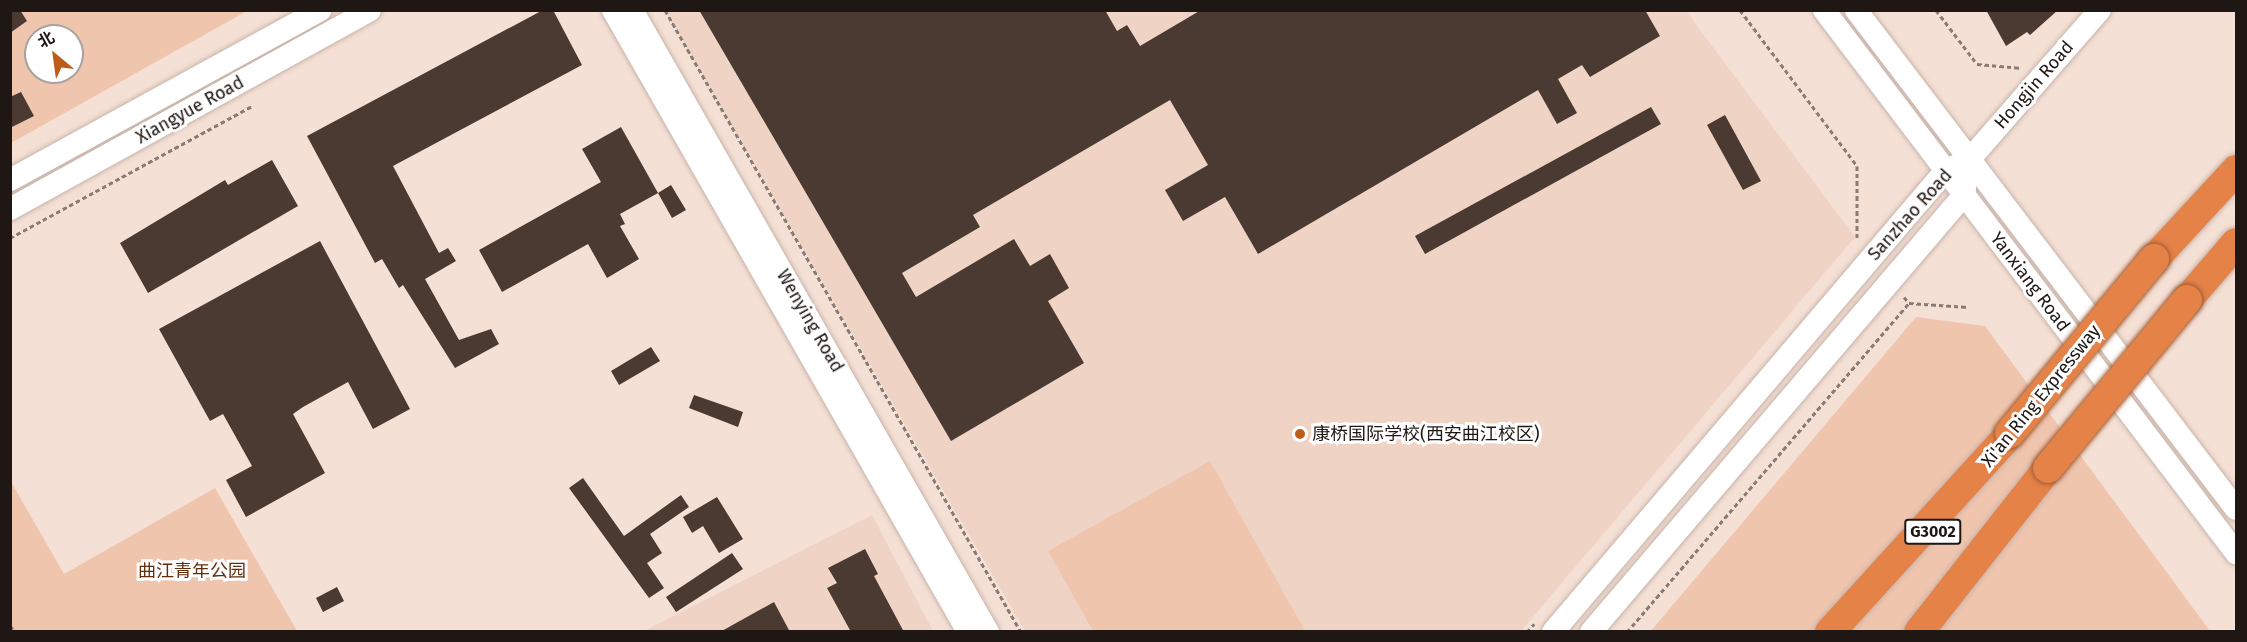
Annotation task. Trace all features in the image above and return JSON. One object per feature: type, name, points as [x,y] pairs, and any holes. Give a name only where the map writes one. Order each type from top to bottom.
[{"type":"highway","name":"Xi'an Ring Expressway","points":[[1856,632],[2007,436],[2154,259],[2236,170]]},
{"type":"highway","name":"G3002","points":[[1919,632],[2048,468],[2236,243]]},
{"type":"highway","points":[[1830,632],[2007,436]]},
{"type":"street","name":"Xiangyue Road","points":[[10,180],[320,10]]},
{"type":"street","name":"Xiangyue Road","points":[[10,209],[370,10]]},
{"type":"street","name":"Wenying Road","points":[[613,10],[968,632]]},
{"type":"street","name":"Wenying Road","points":[[632,10],[988,632]]},
{"type":"street","name":"Yanxiang Road","points":[[1824,10],[2236,553]]},
{"type":"street","name":"Yanxiang Road","points":[[1856,10],[2236,509]]},
{"type":"street","name":"Hongjin Road","points":[[1969,160],[2100,10]]},
{"type":"street","name":"Sanzhao Road","points":[[1548,622],[1946,170],[1969,160]]},
{"type":"street","name":"Sanzhao Road","points":[[1591,632],[1964,195],[1969,160]]},
{"type":"path","points":[[665,10],[1021,632]]},
{"type":"path","points":[[1740,10],[1857,166],[1859,238],[1851,248]]},
{"type":"path","points":[[1936,10],[1977,64],[2022,69],[2029,60]]},
{"type":"path","points":[[10,238],[252,106]]},
{"type":"path","points":[[1627,632],[1909,303]]},
{"type":"path","points":[[1527,632],[1548,622]]},
{"type":"path","points":[[10,626],[16,632]]},
{"type":"shaded area","name":"康桥国际学校(西安曲江校区)","points":[[665,11],[1686,11],[1855,237],[1521,631],[1025,631]]},
{"type":"shaded area","points":[[872,515],[933,631],[642,632]]},
{"type":"green space","points":[[11,11],[247,11],[11,143]]},
{"type":"green space","points":[[1916,317],[1985,326],[2210,631],[1650,632]]},
{"type":"green space","points":[[1210,461],[1305,631],[1093,631],[1048,551]]},
{"type":"green space","name":"曲江青年公园","points":[[10,480],[64,574],[215,488],[297,631],[11,631]]},
{"type":"building","points":[[10,10],[20,10],[27,21],[10,33]]},
{"type":"building","points":[[543,10],[553,10],[582,65],[393,166],[439,253],[448,248],[456,261],[425,279],[459,340],[491,329],[499,344],[455,368],[403,285],[399,288],[382,259],[375,263],[307,136]]},
{"type":"building","points":[[699,10],[1105,10],[1117,31],[1127,25],[1140,46],[1201,10],[1645,10],[1660,36],[1590,77],[1582,65],[1558,79],[1577,113],[1557,124],[1538,90],[1258,254],[1225,197],[1183,221],[1165,190],[1208,165],[1170,100],[973,215],[980,227],[902,273],[916,297],[1014,239],[1030,266],[1050,254],[1069,288],[1048,301],[1084,363],[951,441]]},
{"type":"building","points":[[1986,10],[2058,10],[2030,35],[2027,32],[2006,46]]},
{"type":"building","points":[[21,92],[34,116],[10,128],[10,97]]},
{"type":"building","points":[[1651,107],[1661,124],[1425,254],[1415,236]]},
{"type":"building","points":[[1725,115],[1761,181],[1743,190],[1707,125]]},
{"type":"building","points":[[621,127],[658,193],[620,214],[625,224],[620,226],[639,259],[607,278],[588,244],[502,292],[479,250],[601,182],[582,149]]},
{"type":"building","points":[[272,160],[298,206],[148,293],[120,243],[225,180],[228,185]]},
{"type":"building","points":[[671,185],[686,210],[672,218],[658,193]]},
{"type":"building","points":[[320,241],[410,409],[373,429],[348,382],[303,407],[293,414],[325,473],[246,517],[226,480],[252,466],[223,414],[210,421],[159,329]]},
{"type":"building","points":[[651,347],[660,361],[619,385],[611,371]]},
{"type":"building","points":[[694,395],[743,412],[738,427],[689,408]]},
{"type":"building","points":[[583,478],[624,536],[681,495],[689,507],[650,534],[662,553],[647,563],[664,588],[649,598],[569,488]]},
{"type":"building","points":[[717,497],[743,539],[719,553],[703,526],[692,533],[683,517]]},
{"type":"building","points":[[865,549],[878,574],[874,576],[904,632],[851,632],[827,588],[837,583],[828,568]]},
{"type":"building","points":[[732,553],[743,569],[676,612],[666,597]]},
{"type":"building","points":[[337,587],[344,601],[323,612],[316,598]]},
{"type":"building","points":[[774,602],[790,632],[720,632]]},
{"type":"place","name":"康桥国际学校(西安曲江校区)","points":[[1300,434]]}]
